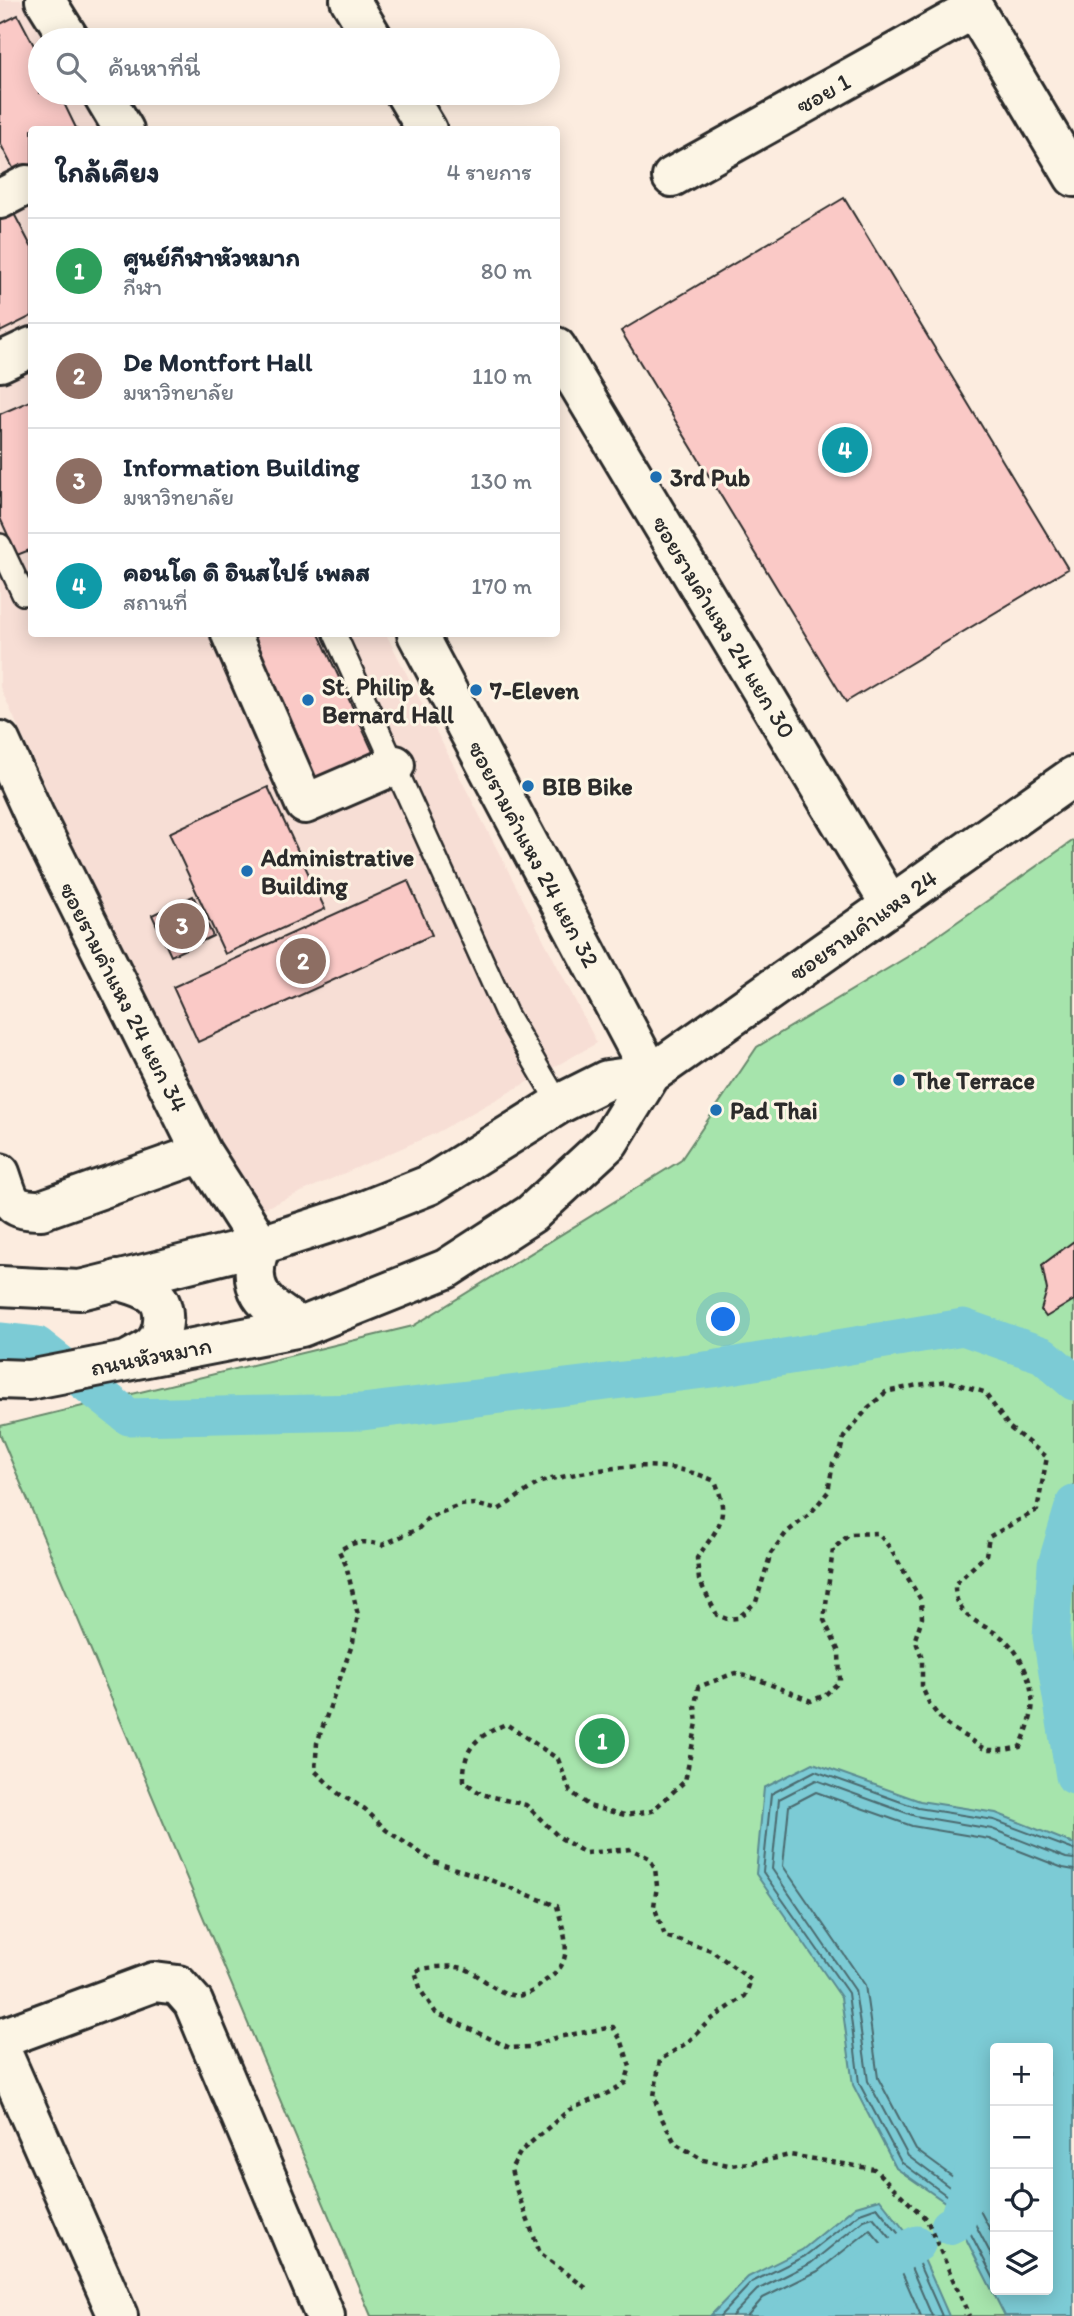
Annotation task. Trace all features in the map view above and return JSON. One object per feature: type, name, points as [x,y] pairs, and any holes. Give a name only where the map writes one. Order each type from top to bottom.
[{"type":"street","points":[[45,0],[62,28]]},
{"type":"street","points":[[350,0],[367,28]]},
{"type":"street","points":[[971,4],[1074,177]]},
{"type":"street","name":"ซอย 1","points":[[672,177],[971,4]]},
{"type":"street","points":[[109,105],[122,126]]},
{"type":"street","points":[[412,105],[425,126]]},
{"type":"street","points":[[0,362],[28,348]]},
{"type":"street","name":"ซอยรามคำแหง 24 แยก 30","points":[[560,354],[891,906]]},
{"type":"street","points":[[232,637],[305,804],[395,765]]},
{"type":"street","name":"ซอยรามคำแหง 24 แยก 32","points":[[419,637],[651,1074]]},
{"type":"street","name":"ซอยรามคำแหง 24 แยก 34","points":[[0,741],[17,819],[202,1153],[261,1245]]},
{"type":"street","name":"ซอยรามคำแหง 24","points":[[301,1327],[446,1269],[531,1214],[609,1142],[651,1074],[1074,776]]},
{"type":"street","name":"ซอยรามคำแหง 24","points":[[261,1245],[351,1216],[429,1185],[559,1104],[607,1080],[651,1074]]},
{"type":"street","points":[[0,1173],[10,1201],[22,1210],[41,1210],[202,1153]]},
{"type":"street","points":[[261,1245],[256,1258],[258,1291],[271,1308],[301,1327]]},
{"type":"street","points":[[0,1286],[80,1290],[261,1245]]},
{"type":"street","points":[[117,1280],[143,1288],[157,1297],[163,1325],[153,1345],[122,1362]]},
{"type":"street","name":"ถนนหัวหมาก","points":[[15,1380],[301,1327]]},
{"type":"street","points":[[0,2039],[154,1982],[178,1985],[193,2002],[325,2316]]},
{"type":"street","points":[[0,2048],[118,2316]]},
{"type":"lane","points":[[0,545],[23,594],[28,592]]},
{"type":"lane","points":[[336,637],[507,1015],[559,1104]]},
{"type":"path","points":[[586,2288],[540,2253],[511,2169],[521,2151],[569,2110],[625,2083],[630,2067],[622,2042],[613,2027],[558,2037],[529,2047],[510,2048],[436,2013],[421,1991],[415,1971],[429,1966],[462,1968],[489,1986],[512,1995],[531,1993],[559,1971],[567,1951],[557,1906],[485,1878],[434,1862],[386,1830],[365,1808],[339,1794],[315,1771],[317,1743],[353,1642],[358,1615],[346,1566],[339,1551],[348,1544],[366,1541],[382,1545],[418,1529],[428,1518],[459,1505],[475,1504],[498,1510],[541,1482],[553,1479],[625,1466],[651,1465],[681,1469],[715,1482],[723,1501],[722,1517],[716,1530],[696,1558],[699,1580],[717,1615],[727,1619],[738,1618],[756,1602],[771,1553],[787,1532],[809,1515],[828,1492],[833,1463],[840,1453],[844,1437],[868,1408],[887,1392],[947,1381],[984,1392],[1010,1428],[1047,1457],[1037,1510],[989,1537],[985,1555],[955,1584],[954,1598],[962,1611],[1010,1645],[1023,1664],[1030,1685],[1032,1709],[1020,1747],[986,1750],[944,1723],[930,1705],[922,1687],[922,1658],[915,1639],[922,1618],[921,1600],[878,1533],[850,1534],[833,1549],[824,1620],[839,1652],[840,1681],[825,1695],[811,1700],[735,1673],[698,1687],[695,1706],[697,1723],[685,1782],[653,1811],[625,1815],[589,1806],[570,1791],[558,1759],[506,1724],[484,1734],[468,1751],[463,1763],[464,1781],[481,1794],[526,1805],[559,1836],[585,1853],[631,1849],[649,1858],[655,1868],[657,1886],[654,1906],[665,1936],[711,1950],[751,1980],[745,1996],[709,2021],[688,2042],[660,2060],[654,2096],[660,2115],[676,2143],[703,2160],[729,2165],[790,2155],[874,2169],[927,2220],[970,2316]]},
{"type":"shaded area","points":[[0,0],[21,0],[38,28],[28,28],[28,105],[84,105],[97,126],[28,126],[28,637],[388,637],[597,1043],[436,1133],[242,1218],[0,687]]},
{"type":"green space","points":[[1074,840],[1074,2316],[371,2316],[0,1434],[0,1426],[413,1326],[680,1161],[757,1047],[907,957]]},
{"type":"water","points":[[813,1763],[920,1801],[996,1813],[1074,1844],[1074,2316],[1005,2316],[994,2295],[1053,2295],[1053,2043],[990,2043],[990,2286],[949,2205],[896,2168],[853,2085],[841,1997],[756,1874],[764,1788]]},
{"type":"water","points":[[880,2199],[920,2250],[949,2316],[710,2316],[748,2277],[802,2250],[856,2206]]},
{"type":"building","points":[[18,15],[28,34],[28,105],[65,105],[75,126],[28,126],[28,169],[16,174],[0,143],[0,24]]},
{"type":"building","points":[[844,198],[1068,569],[846,702],[621,331]]},
{"type":"building","points":[[10,206],[28,240],[28,318],[0,332],[0,211]]},
{"type":"building","points":[[28,402],[28,551],[17,555],[0,518],[0,414]]},
{"type":"building","name":"St. Philip & Bernard Hall","points":[[236,637],[320,637],[380,767],[311,798]]},
{"type":"building","name":"Administrative Building","points":[[268,787],[325,909],[225,954],[169,833]]},
{"type":"building","points":[[408,881],[432,935],[198,1042],[173,987]]},
{"type":"building","points":[[193,896],[213,936],[171,956],[152,915]]},
{"type":"building","points":[[1074,1241],[1074,1300],[1046,1317],[1041,1310],[1047,1290],[1042,1265]]},
{"type":"waterway","points":[[0,1341],[37,1345],[129,1417],[362,1412],[712,1369],[963,1327],[1043,1355],[1074,1382]]},
{"type":"waterway","points":[[1074,1504],[1056,1565],[1051,1636],[1074,1776]]},
{"type":"waterway","points":[[949,2226],[957,2222],[994,2106]]},
{"type":"waterway","points":[[789,2316],[917,2244]]},
{"type":"place","name":"คอนโด ดิ อินสไปร์ เพลส","points":[[845,450]]},
{"type":"place","name":"3rd Pub","points":[[656,477]]},
{"type":"place","name":"7-Eleven","points":[[476,690]]},
{"type":"place","name":"St. Philip & Bernard Hall","points":[[308,700]]},
{"type":"place","name":"BIB Bike","points":[[528,786]]},
{"type":"place","name":"Administrative Building","points":[[247,871]]},
{"type":"place","name":"Information Building","points":[[182,926]]},
{"type":"place","name":"De Montfort Hall","points":[[303,961]]},
{"type":"place","name":"The Terrace","points":[[899,1080]]},
{"type":"place","name":"Pad Thai","points":[[716,1110]]},
{"type":"place","name":"ศูนย์กีฬาหัวหมาก","points":[[602,1741]]}]
